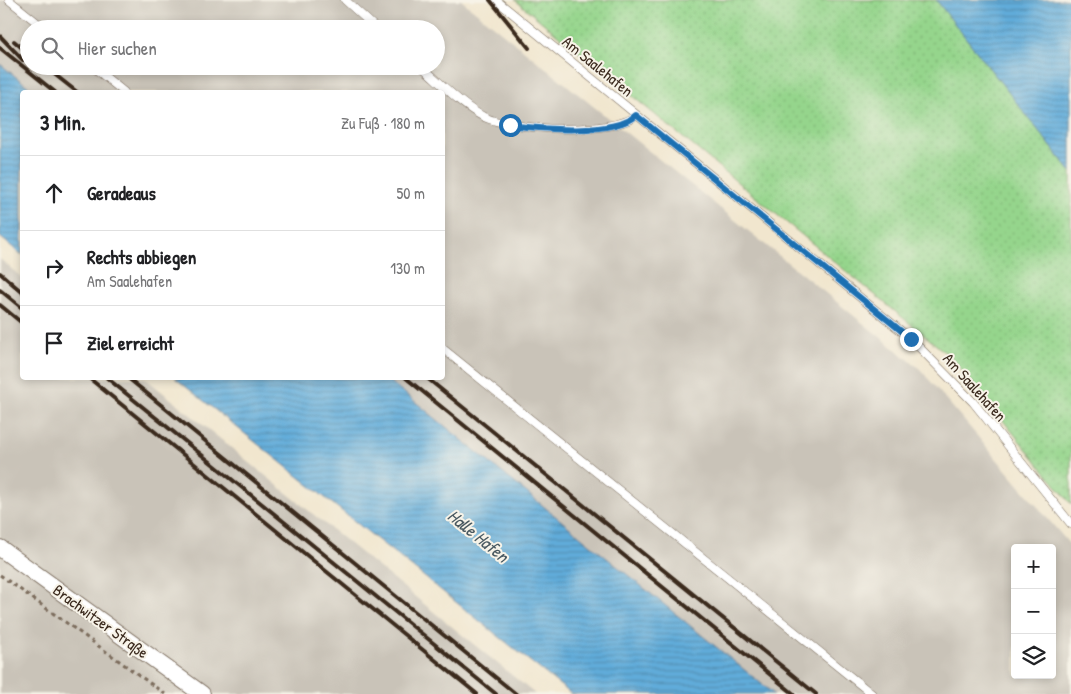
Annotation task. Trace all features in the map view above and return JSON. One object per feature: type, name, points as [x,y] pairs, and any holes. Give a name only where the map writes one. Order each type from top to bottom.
[{"type":"street","name":"Brachwitzer Straße","points":[[0,548],[202,694]]},
{"type":"lane","points":[[10,0],[34,20]]},
{"type":"lane","points":[[345,0],[367,20]]},
{"type":"lane","name":"Am Saalehafen","points":[[496,0],[911,339],[973,402],[1071,524]]},
{"type":"lane","points":[[103,75],[122,90]]},
{"type":"lane","points":[[432,75],[474,111],[495,122],[510,125],[529,128],[594,128],[626,123],[636,115]]},
{"type":"lane","points":[[445,350],[872,694]]},
{"type":"path","points":[[0,575],[165,694]]},
{"type":"shaded area","points":[[0,0],[461,0],[920,369],[1071,546],[1071,694],[774,694],[388,380],[445,380],[445,90],[32,90],[0,64]]},
{"type":"shaded area","points":[[0,259],[20,276],[20,380],[147,380],[535,694],[0,694]]},
{"type":"green space","points":[[515,0],[936,0],[1071,172],[1071,504],[952,358]]},
{"type":"water","points":[[936,0],[1071,0],[1071,172]]},
{"type":"water","points":[[0,64],[32,90],[20,90],[20,253],[0,237]]},
{"type":"water","name":"Halle Hafen","points":[[178,380],[388,380],[774,694],[571,694]]},
{"type":"railway","points":[[490,0],[529,48]]},
{"type":"railway","points":[[0,36],[20,57]]},
{"type":"railway","points":[[14,41],[20,46]]},
{"type":"railway","points":[[0,48],[20,64]]},
{"type":"railway","points":[[34,75],[52,90]]},
{"type":"railway","points":[[55,75],[74,90]]},
{"type":"railway","points":[[0,273],[20,290]]},
{"type":"railway","points":[[0,290],[20,306]]},
{"type":"railway","points":[[0,305],[20,321]]},
{"type":"railway","points":[[91,380],[477,694]]},
{"type":"railway","points":[[109,380],[496,694]]},
{"type":"railway","points":[[130,380],[516,694]]},
{"type":"railway","points":[[408,380],[794,694]]},
{"type":"railway","points":[[429,380],[816,694]]},
{"type":"route","points":[[510,125],[529,128],[594,128],[626,123],[636,115],[911,339]]}]
